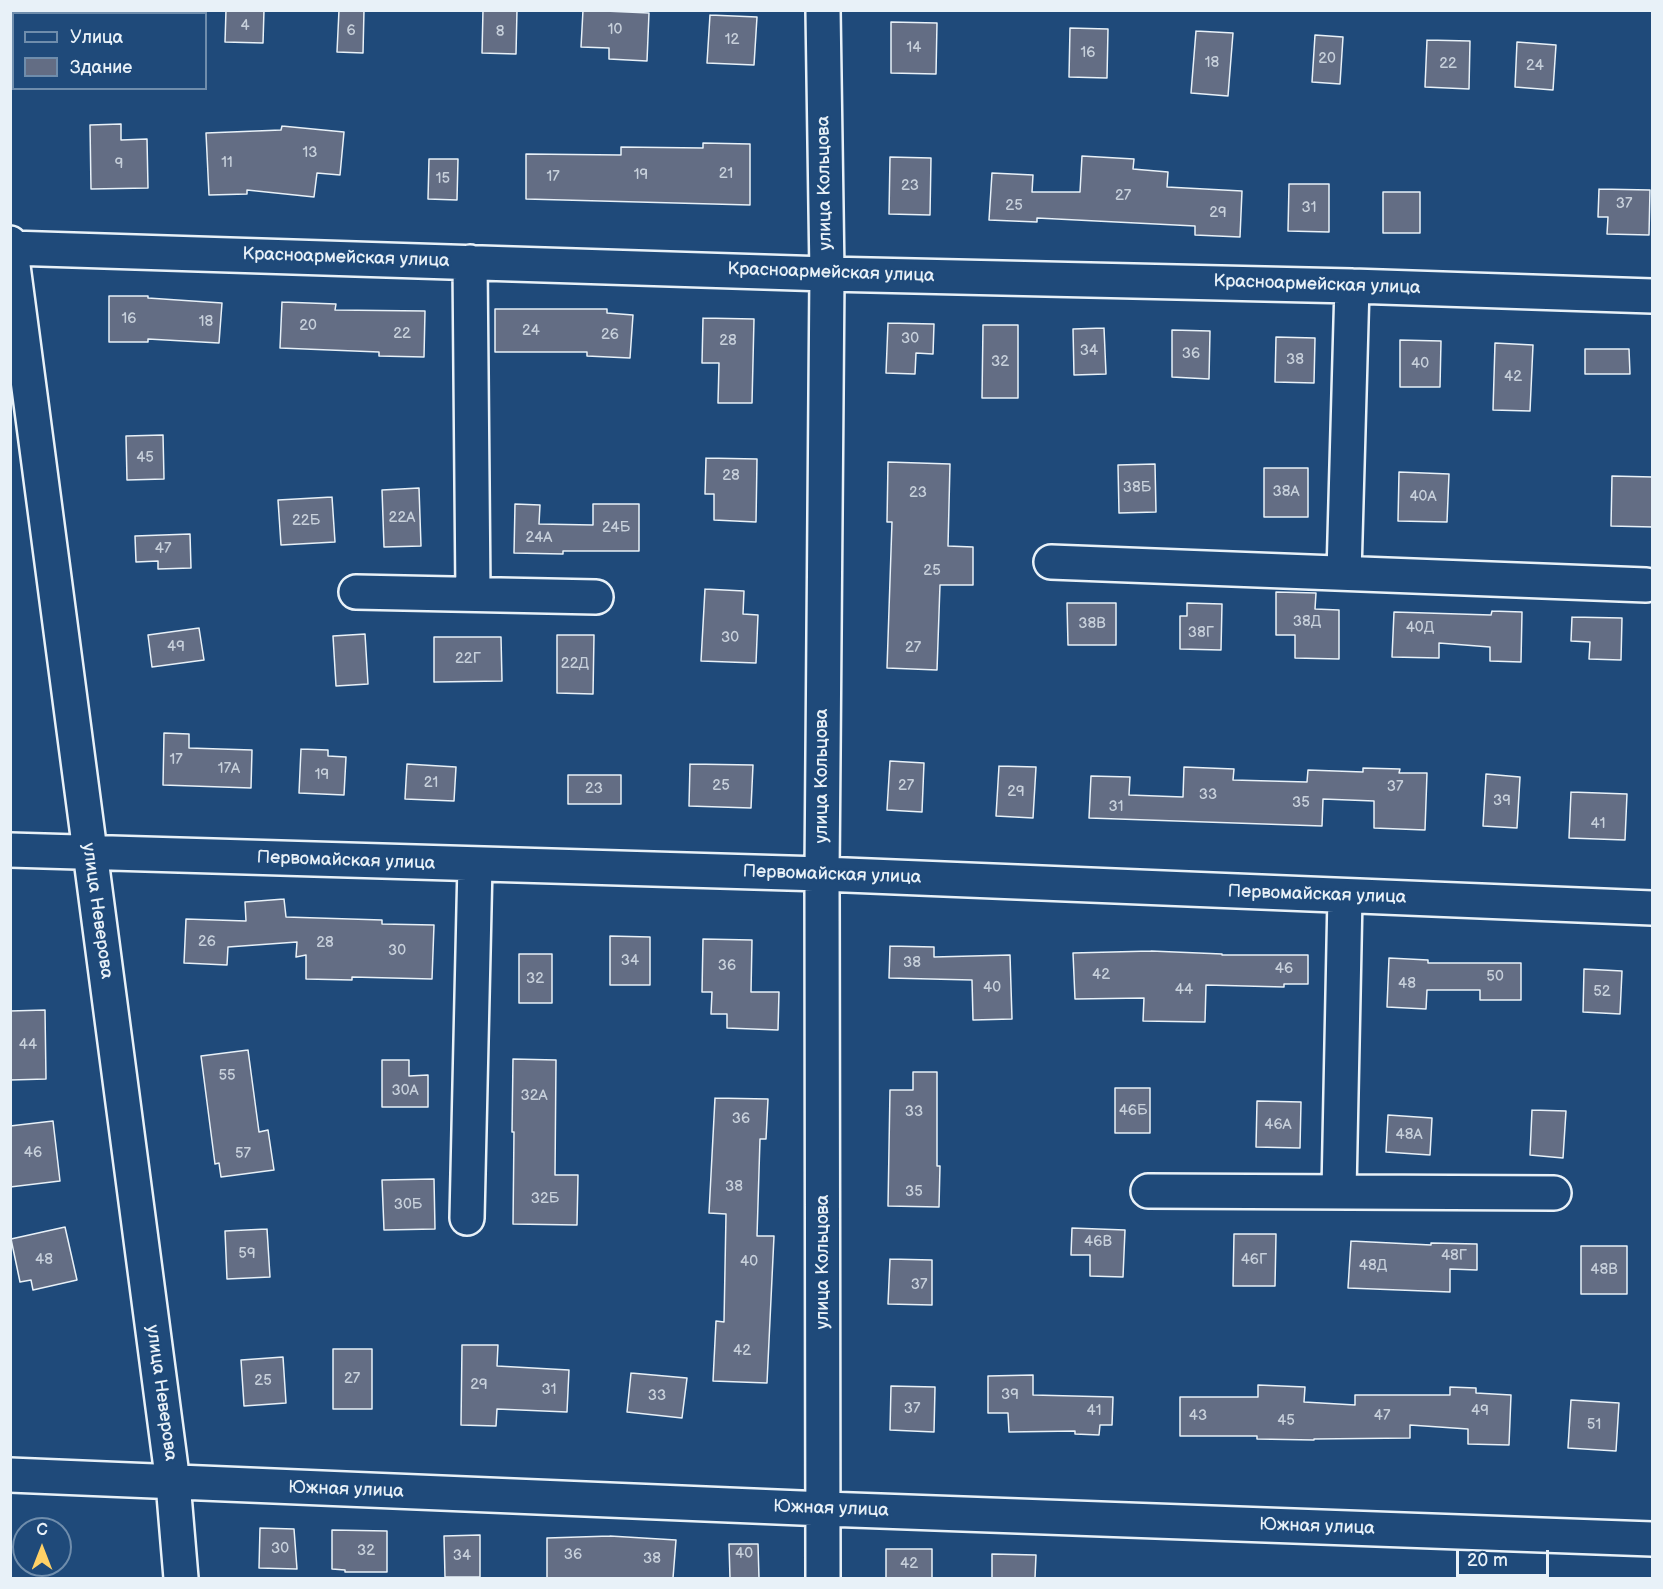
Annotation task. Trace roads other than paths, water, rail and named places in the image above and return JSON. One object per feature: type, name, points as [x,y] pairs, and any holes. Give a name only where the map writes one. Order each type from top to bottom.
[{"type":"street","name":"улица Кольцова","points":[[823,10],[827,274],[822,874],[824,1578]]},
{"type":"street","name":"Красноармейская улица","points":[[11,246],[827,274],[1352,286],[1653,296]]},
{"type":"street","name":"улица Неверова","points":[[11,246],[173,1483],[181,1578]]},
{"type":"street","points":[[470,262],[473,594]]},
{"type":"street","points":[[1344,573],[1352,286]]},
{"type":"street","points":[[1051,562],[1646,585]]},
{"type":"street","points":[[356,592],[596,597]]},
{"type":"street","name":"Первомайская улица","points":[[10,850],[822,874],[1653,908]]},
{"type":"street","points":[[467,1218],[475,864]]},
{"type":"street","points":[[1339,1191],[1345,896]]},
{"type":"street","points":[[1148,1191],[1554,1193]]},
{"type":"street","name":"Южная улица","points":[[10,1475],[825,1509],[1653,1539]]}]
